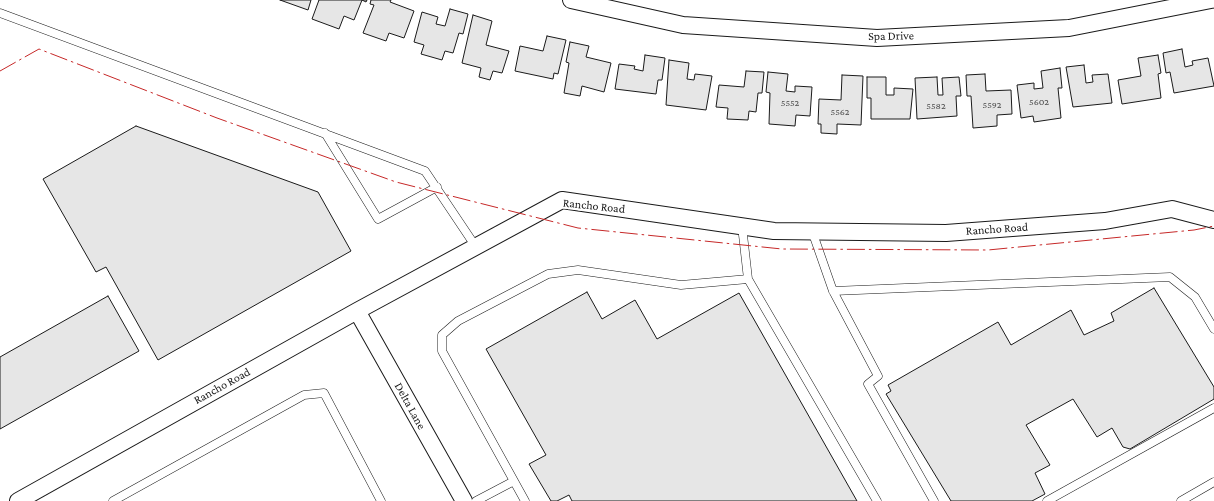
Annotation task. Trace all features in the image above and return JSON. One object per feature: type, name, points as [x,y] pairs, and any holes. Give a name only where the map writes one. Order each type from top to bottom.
[{"type":"street","name":"Spa Drive","points":[[571,0],[684,25],[877,38],[1069,28],[1211,0]]},
{"type":"street","name":"Rancho Road","points":[[18,501],[357,311],[562,200],[774,230],[946,233],[1105,221],[1172,209],[1214,220]]},
{"type":"street","name":"Delta Lane","points":[[357,311],[464,501]]},
{"type":"lane","points":[[0,13],[425,170],[476,247]]},
{"type":"lane","points":[[325,133],[378,218],[437,187]]},
{"type":"lane","points":[[742,226],[748,279],[876,501]]},
{"type":"lane","points":[[812,231],[833,291],[878,376],[868,384],[934,501]]},
{"type":"lane","points":[[525,501],[442,351],[442,335],[458,321],[548,274],[578,270],[682,285],[748,279]]},
{"type":"lane","points":[[833,291],[1170,277],[1195,297],[1214,329]]},
{"type":"lane","points":[[113,501],[304,395],[324,393],[381,501]]},
{"type":"lane","points":[[1047,501],[1214,408]]},
{"type":"lane","points":[[476,501],[514,481]]},
{"type":"lane","points":[[1181,501],[1214,482]]},
{"type":"building","points":[[280,0],[311,0],[308,10]]},
{"type":"building","points":[[319,0],[362,0],[354,20],[344,16],[339,29],[312,19]]},
{"type":"building","points":[[371,0],[391,0],[390,2],[414,11],[404,38],[389,33],[386,41],[363,33],[374,5],[370,4]]},
{"type":"building","points":[[450,9],[468,14],[463,34],[459,33],[453,53],[445,51],[442,60],[421,54],[424,45],[414,42],[422,12],[438,17],[436,24],[445,26]]},
{"type":"building","points":[[473,15],[492,21],[486,45],[509,51],[502,73],[493,71],[490,80],[479,77],[481,68],[462,63]]},
{"type":"building","points":[[547,36],[566,40],[558,74],[554,73],[553,79],[515,71],[520,46],[543,51]]},
{"type":"building","points":[[570,42],[589,46],[586,57],[611,63],[604,92],[582,86],[580,96],[564,93],[569,63],[566,62]]},
{"type":"building","points":[[1182,49],[1185,67],[1193,65],[1192,61],[1208,58],[1214,86],[1174,93],[1170,72],[1166,73],[1163,53]]},
{"type":"building","points":[[645,55],[665,58],[662,80],[658,80],[656,94],[615,89],[619,64],[635,66],[634,69],[643,71]]},
{"type":"building","points":[[1158,55],[1161,73],[1158,74],[1161,98],[1122,104],[1118,80],[1141,76],[1138,58]]},
{"type":"building","points":[[669,60],[689,63],[687,79],[694,80],[695,74],[712,76],[706,110],[666,105]]},
{"type":"building","points":[[1084,65],[1086,83],[1093,82],[1092,75],[1108,74],[1112,103],[1073,107],[1066,67]]},
{"type":"building","points":[[1060,68],[1062,88],[1058,88],[1061,118],[1034,122],[1033,116],[1021,118],[1017,85],[1034,83],[1034,89],[1043,88],[1041,71]]},
{"type":"building","points":[[746,71],[764,72],[762,93],[758,93],[756,112],[749,111],[748,120],[727,119],[728,108],[716,107],[719,85],[744,87]]},
{"type":"building","points":[[768,72],[788,74],[786,91],[795,92],[795,86],[812,87],[810,116],[796,115],[795,126],[769,124],[770,93],[766,92]]},
{"type":"building","points":[[985,74],[986,91],[1011,90],[1012,114],[997,115],[997,126],[973,128],[971,96],[967,96],[966,75]]},
{"type":"building","points":[[842,75],[863,76],[861,125],[837,124],[837,134],[821,133],[821,124],[818,124],[819,99],[841,100]]},
{"type":"building","points":[[867,77],[886,77],[886,95],[894,95],[894,88],[913,89],[910,119],[871,119],[871,98],[867,98]]},
{"type":"building","points":[[937,77],[938,95],[943,95],[942,78],[959,77],[961,96],[956,96],[957,116],[917,119],[915,78]]},
{"type":"building","points":[[136,126],[318,192],[351,251],[158,360],[106,267],[96,272],[43,179]]},
{"type":"building","points":[[1154,288],[1214,387],[1214,399],[1130,449],[1123,447],[1112,428],[1097,437],[1073,399],[1026,425],[1050,465],[1035,473],[1045,494],[1032,501],[951,501],[886,394],[891,391],[888,385],[998,322],[1011,345],[1071,310],[1084,335],[1114,321],[1111,313]]},
{"type":"building","points":[[587,292],[602,319],[635,300],[657,339],[739,293],[857,501],[572,501],[569,495],[557,501],[551,501],[529,464],[546,455],[486,349]]},
{"type":"building","points":[[108,296],[139,351],[0,429],[0,357]]},
{"type":"power","points":[[0,71],[39,49],[217,118],[396,182],[578,228],[782,249],[988,250],[1194,230],[1214,226]]}]
